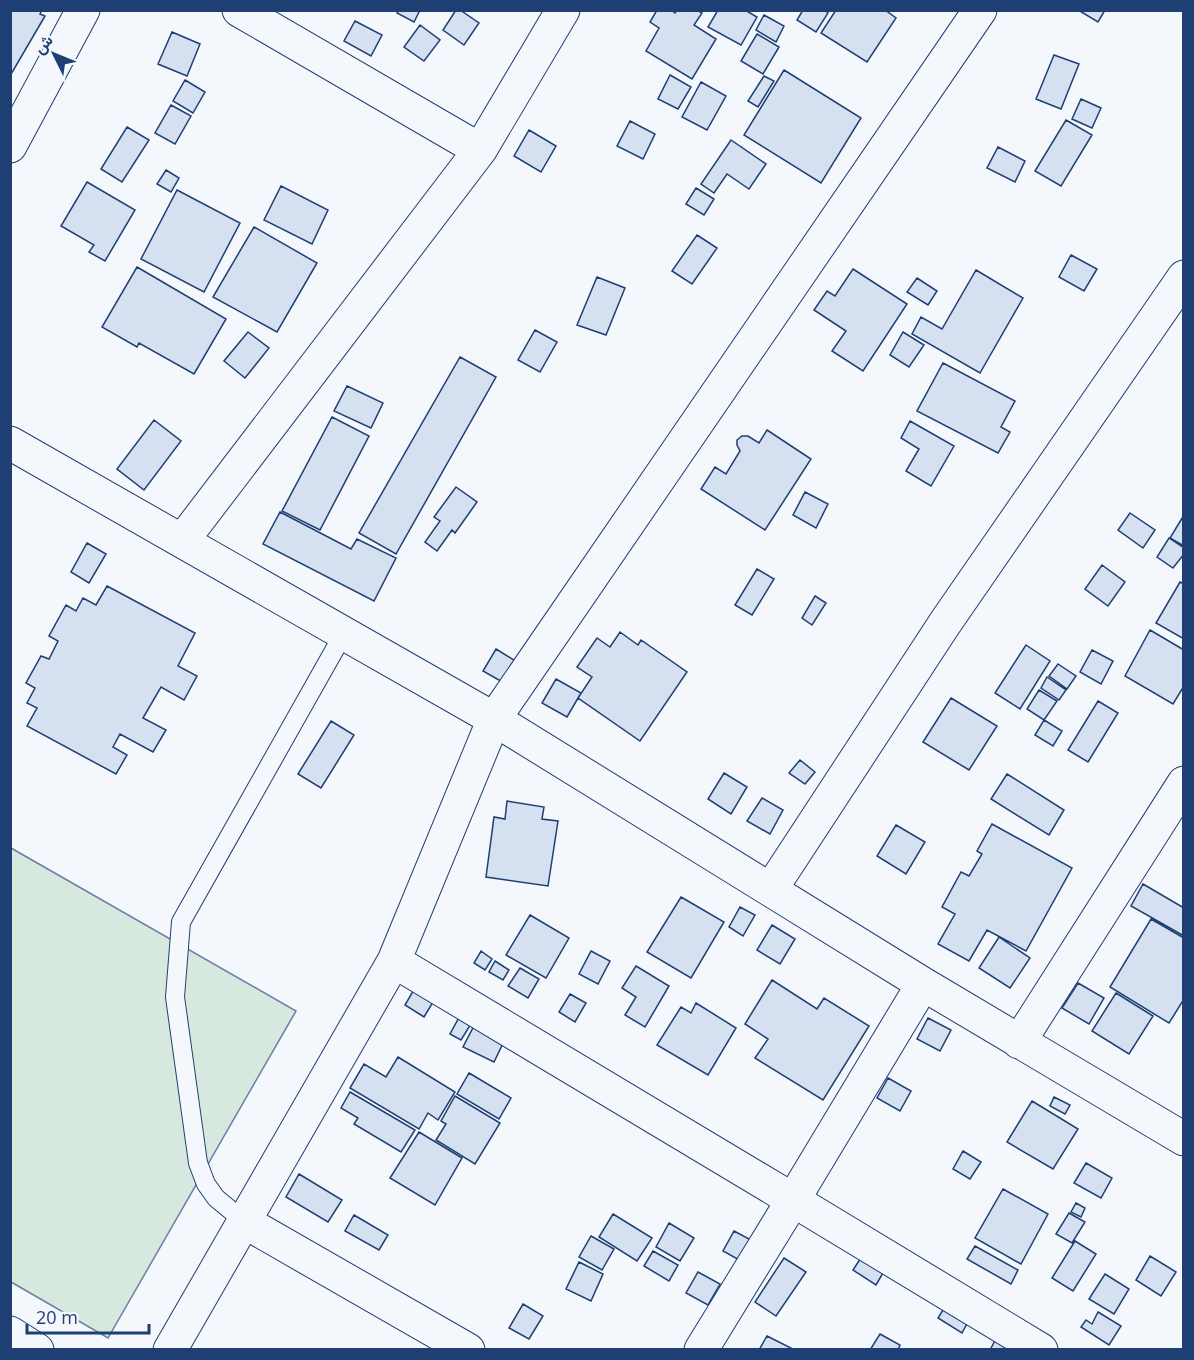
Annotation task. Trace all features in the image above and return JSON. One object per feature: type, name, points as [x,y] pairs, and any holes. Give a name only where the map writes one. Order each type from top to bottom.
[{"type":"street","points":[[10,146],[82,10]]},
{"type":"street","points":[[239,10],[480,150]]},
{"type":"street","points":[[182,541],[480,150],[563,10]]},
{"type":"street","points":[[170,1350],[394,962],[494,719],[980,10]]},
{"type":"street","points":[[771,889],[945,623],[1184,277]]},
{"type":"street","points":[[10,442],[494,719],[922,984],[1184,1139]]},
{"type":"street","points":[[1019,1042],[1184,783]]},
{"type":"street","points":[[394,962],[1041,1350]]},
{"type":"street","points":[[701,1350],[922,984]]},
{"type":"street","points":[[245,1222],[468,1350]]},
{"type":"street","points":[[10,1333],[37,1350]]},
{"type":"lane","points":[[245,1222],[216,1198],[198,1163],[174,998],[181,922],[344,633]]},
{"type":"shaded area","points":[[11,848],[296,1011],[108,1338],[11,1282]]},
{"type":"building","points":[[10,10],[42,10],[40,14],[45,16],[10,76]]},
{"type":"building","points":[[399,10],[420,10],[414,22],[397,13]]},
{"type":"building","points":[[456,10],[460,10],[479,23],[464,45],[443,30]]},
{"type":"building","points":[[657,10],[671,10],[675,13],[677,10],[697,10],[702,13],[694,25],[716,39],[692,79],[646,51],[659,28],[650,22]]},
{"type":"building","points":[[718,10],[745,10],[757,17],[741,45],[708,27]]},
{"type":"building","points":[[803,10],[824,10],[828,13],[816,32],[797,20]]},
{"type":"building","points":[[836,10],[885,10],[896,18],[867,62],[821,33]]},
{"type":"building","points":[[1078,10],[1105,10],[1098,22]]},
{"type":"building","points":[[764,15],[784,26],[776,42],[756,30]]},
{"type":"building","points":[[355,21],[382,35],[371,56],[344,41]]},
{"type":"building","points":[[420,25],[440,40],[424,61],[404,47]]},
{"type":"building","points":[[172,32],[200,44],[187,76],[158,64]]},
{"type":"building","points":[[757,34],[779,47],[763,74],[741,61]]},
{"type":"building","points":[[1054,55],[1079,64],[1061,109],[1036,99]]},
{"type":"building","points":[[784,70],[861,118],[821,183],[744,135]]},
{"type":"building","points":[[670,75],[691,87],[678,109],[658,99]]},
{"type":"building","points":[[764,76],[774,81],[758,107],[748,101]]},
{"type":"building","points":[[185,80],[205,92],[193,113],[173,101]]},
{"type":"building","points":[[701,82],[726,96],[707,130],[682,117]]},
{"type":"building","points":[[1081,99],[1101,108],[1092,128],[1072,119]]},
{"type":"building","points":[[171,105],[191,116],[175,144],[155,133]]},
{"type":"building","points":[[1066,120],[1092,135],[1061,186],[1035,171]]},
{"type":"building","points":[[630,121],[655,134],[643,159],[617,146]]},
{"type":"building","points":[[127,127],[149,140],[122,182],[101,169]]},
{"type":"building","points":[[529,130],[556,146],[541,172],[514,156]]},
{"type":"building","points":[[731,140],[766,164],[749,189],[727,174],[714,193],[701,184]]},
{"type":"building","points":[[998,147],[1025,161],[1015,182],[987,168]]},
{"type":"building","points":[[166,170],[179,178],[171,192],[157,184]]},
{"type":"building","points":[[87,182],[135,210],[105,261],[89,252],[94,245],[61,226]]},
{"type":"building","points":[[281,186],[328,210],[312,244],[264,220]]},
{"type":"building","points":[[696,188],[714,199],[704,215],[686,204]]},
{"type":"building","points":[[177,190],[240,223],[204,292],[141,259]]},
{"type":"building","points":[[254,227],[317,263],[277,332],[213,297]]},
{"type":"building","points":[[697,235],[717,248],[692,284],[672,271]]},
{"type":"building","points":[[1071,255],[1097,269],[1084,291],[1059,277]]},
{"type":"building","points":[[137,267],[226,319],[194,374],[139,343],[137,347],[102,327]]},
{"type":"building","points":[[853,269],[907,304],[863,371],[832,351],[846,331],[814,310],[827,291],[835,296]]},
{"type":"building","points":[[976,270],[1023,298],[980,373],[912,334],[921,317],[942,329]]},
{"type":"building","points":[[597,277],[625,288],[606,335],[577,325]]},
{"type":"building","points":[[917,278],[937,291],[928,305],[907,292]]},
{"type":"building","points":[[535,330],[557,342],[540,372],[518,360]]},
{"type":"building","points":[[248,332],[269,348],[245,378],[224,361]]},
{"type":"building","points":[[903,332],[924,345],[909,367],[890,355]]},
{"type":"building","points":[[460,357],[496,377],[396,554],[359,533]]},
{"type":"building","points":[[943,363],[1015,401],[1001,427],[1010,432],[998,453],[917,411]]},
{"type":"building","points":[[347,386],[383,403],[371,428],[334,411]]},
{"type":"building","points":[[332,417],[369,436],[320,530],[282,511]]},
{"type":"building","points":[[154,420],[181,441],[144,490],[117,469]]},
{"type":"building","points":[[910,421],[954,446],[931,486],[906,471],[919,449],[901,438]]},
{"type":"building","points":[[767,430],[811,459],[765,530],[701,489],[715,467],[726,474],[740,451],[737,440],[742,436],[748,436],[759,443]]},
{"type":"building","points":[[456,487],[477,502],[455,533],[452,530],[437,551],[425,542],[440,521],[434,517]]},
{"type":"building","points":[[805,492],[828,504],[816,528],[793,515]]},
{"type":"building","points":[[280,512],[351,549],[357,539],[396,558],[374,601],[263,544]]},
{"type":"building","points":[[1130,513],[1155,530],[1143,548],[1118,530]]},
{"type":"building","points":[[1184,515],[1184,546],[1170,538]]},
{"type":"building","points":[[1169,538],[1184,548],[1184,554],[1173,568],[1157,557]]},
{"type":"building","points":[[87,543],[106,554],[89,583],[71,572]]},
{"type":"building","points":[[1102,565],[1125,582],[1108,606],[1085,589]]},
{"type":"building","points":[[757,569],[774,579],[752,615],[735,605]]},
{"type":"building","points":[[1180,582],[1184,584],[1184,639],[1156,623]]},
{"type":"building","points":[[107,586],[195,633],[178,666],[197,676],[184,700],[161,687],[143,718],[166,730],[153,752],[120,734],[113,747],[127,755],[116,774],[27,726],[37,708],[27,703],[35,688],[26,683],[41,656],[49,659],[58,641],[49,636],[66,605],[76,611],[83,598],[96,605]]},
{"type":"building","points":[[815,596],[826,603],[812,625],[802,618]]},
{"type":"building","points":[[1150,630],[1184,650],[1184,686],[1173,704],[1125,676]]},
{"type":"building","points":[[620,632],[638,645],[641,640],[687,672],[640,741],[578,698],[592,677],[577,667],[597,638],[610,647]]},
{"type":"building","points":[[1026,645],[1050,661],[1020,709],[995,693]]},
{"type":"building","points":[[496,649],[517,662],[504,683],[483,671]]},
{"type":"building","points":[[1092,650],[1113,661],[1101,684],[1080,672]]},
{"type":"building","points":[[1058,664],[1076,676],[1067,689],[1049,676]]},
{"type":"building","points":[[1047,677],[1066,690],[1059,700],[1041,688]]},
{"type":"building","points":[[556,679],[581,693],[567,717],[542,703]]},
{"type":"building","points":[[1039,690],[1057,701],[1044,720],[1027,709]]},
{"type":"building","points":[[951,698],[997,726],[969,770],[923,742]]},
{"type":"building","points":[[1098,701],[1118,713],[1088,762],[1068,750]]},
{"type":"building","points":[[1044,720],[1062,731],[1053,746],[1035,735]]},
{"type":"building","points":[[331,721],[354,735],[321,788],[298,774]]},
{"type":"building","points":[[800,760],[815,772],[805,784],[789,773]]},
{"type":"building","points":[[724,773],[747,787],[731,814],[708,799]]},
{"type":"building","points":[[1007,774],[1064,810],[1049,835],[991,799]]},
{"type":"building","points":[[762,798],[783,810],[770,834],[747,821]]},
{"type":"building","points":[[507,801],[544,807],[542,819],[558,821],[548,886],[486,877],[494,817],[505,819]]},
{"type":"building","points":[[992,824],[1072,868],[1026,951],[987,930],[969,961],[938,944],[955,914],[942,907],[961,872],[969,876],[982,854],[977,851]]},
{"type":"building","points":[[896,825],[925,842],[906,874],[877,856]]},
{"type":"building","points":[[1143,884],[1184,908],[1184,936],[1131,906]]},
{"type":"building","points":[[681,897],[724,922],[691,978],[647,952]]},
{"type":"building","points":[[740,907],[755,915],[743,936],[729,927]]},
{"type":"building","points":[[530,915],[569,938],[546,978],[506,955]]},
{"type":"building","points":[[1151,919],[1184,938],[1184,999],[1169,1023],[1110,987]]},
{"type":"building","points":[[772,925],[795,939],[780,964],[757,950]]},
{"type":"building","points":[[999,937],[1030,958],[1010,988],[979,968]]},
{"type":"building","points":[[481,951],[492,959],[485,970],[474,963]]},
{"type":"building","points":[[591,951],[610,961],[598,984],[579,974]]},
{"type":"building","points":[[495,961],[509,970],[503,980],[489,972]]},
{"type":"building","points":[[636,966],[669,986],[645,1027],[625,1015],[636,997],[622,988]]},
{"type":"building","points":[[520,968],[539,979],[528,998],[508,986]]},
{"type":"building","points":[[772,980],[817,1009],[824,998],[869,1026],[823,1100],[755,1058],[768,1039],[745,1024]]},
{"type":"building","points":[[1078,983],[1104,998],[1089,1024],[1062,1008]]},
{"type":"building","points":[[416,986],[436,997],[424,1017],[405,1005]]},
{"type":"building","points":[[1116,993],[1153,1016],[1129,1054],[1092,1031]]},
{"type":"building","points":[[570,994],[586,1003],[575,1022],[559,1012]]},
{"type":"building","points":[[696,1003],[736,1028],[708,1075],[657,1045],[681,1007],[691,1013]]},
{"type":"building","points":[[462,1012],[474,1019],[461,1040],[450,1034]]},
{"type":"building","points":[[928,1018],[951,1030],[940,1051],[917,1039]]},
{"type":"building","points":[[476,1022],[506,1037],[494,1062],[463,1047]]},
{"type":"building","points":[[398,1057],[455,1092],[438,1120],[428,1113],[419,1129],[350,1088],[364,1064],[386,1077]]},
{"type":"building","points":[[469,1073],[511,1098],[499,1119],[457,1094]]},
{"type":"building","points":[[888,1078],[911,1091],[900,1111],[877,1098]]},
{"type":"building","points":[[350,1092],[415,1130],[401,1152],[354,1124],[358,1118],[341,1108]]},
{"type":"building","points":[[455,1096],[500,1123],[475,1164],[436,1140],[446,1124],[441,1121]]},
{"type":"building","points":[[1054,1097],[1070,1105],[1065,1114],[1050,1106]]},
{"type":"building","points":[[1032,1101],[1078,1129],[1053,1169],[1007,1142]]},
{"type":"building","points":[[419,1132],[462,1158],[435,1205],[390,1178]]},
{"type":"building","points":[[963,1151],[981,1162],[970,1179],[953,1169]]},
{"type":"building","points":[[1086,1163],[1112,1178],[1101,1198],[1074,1183]]},
{"type":"building","points":[[299,1174],[342,1200],[328,1222],[286,1197]]},
{"type":"building","points":[[1003,1189],[1048,1214],[1021,1264],[975,1238]]},
{"type":"building","points":[[1076,1203],[1085,1208],[1081,1217],[1071,1212]]},
{"type":"building","points":[[1069,1213],[1085,1222],[1072,1243],[1056,1234]]},
{"type":"building","points":[[613,1214],[652,1238],[637,1261],[599,1237]]},
{"type":"building","points":[[354,1215],[388,1235],[379,1250],[345,1231]]},
{"type":"building","points":[[669,1223],[694,1238],[680,1261],[656,1247]]},
{"type":"building","points":[[734,1231],[751,1240],[741,1261],[723,1251]]},
{"type":"building","points":[[591,1236],[614,1249],[602,1270],[579,1257]]},
{"type":"building","points":[[1075,1241],[1096,1254],[1073,1291],[1052,1278]]},
{"type":"building","points":[[975,1246],[1018,1270],[1011,1284],[967,1259]]},
{"type":"building","points":[[653,1251],[678,1265],[669,1281],[644,1266]]},
{"type":"building","points":[[864,1253],[883,1273],[876,1285],[853,1270]]},
{"type":"building","points":[[1150,1256],[1176,1272],[1161,1296],[1136,1280]]},
{"type":"building","points":[[784,1258],[806,1272],[776,1316],[755,1302]]},
{"type":"building","points":[[579,1262],[603,1274],[591,1301],[566,1289]]},
{"type":"building","points":[[698,1272],[720,1284],[708,1305],[686,1293]]},
{"type":"building","points":[[1105,1274],[1129,1289],[1114,1314],[1089,1299]]},
{"type":"building","points":[[523,1304],[543,1316],[529,1339],[509,1328]]},
{"type":"building","points":[[946,1305],[970,1318],[962,1333],[938,1318]]},
{"type":"building","points":[[1098,1312],[1121,1326],[1109,1345],[1081,1327],[1086,1320],[1092,1324]]},
{"type":"building","points":[[880,1334],[900,1345],[898,1350],[870,1350]]},
{"type":"building","points":[[998,1335],[1009,1350],[990,1350]]},
{"type":"building","points":[[767,1336],[791,1348],[790,1350],[759,1350]]}]
